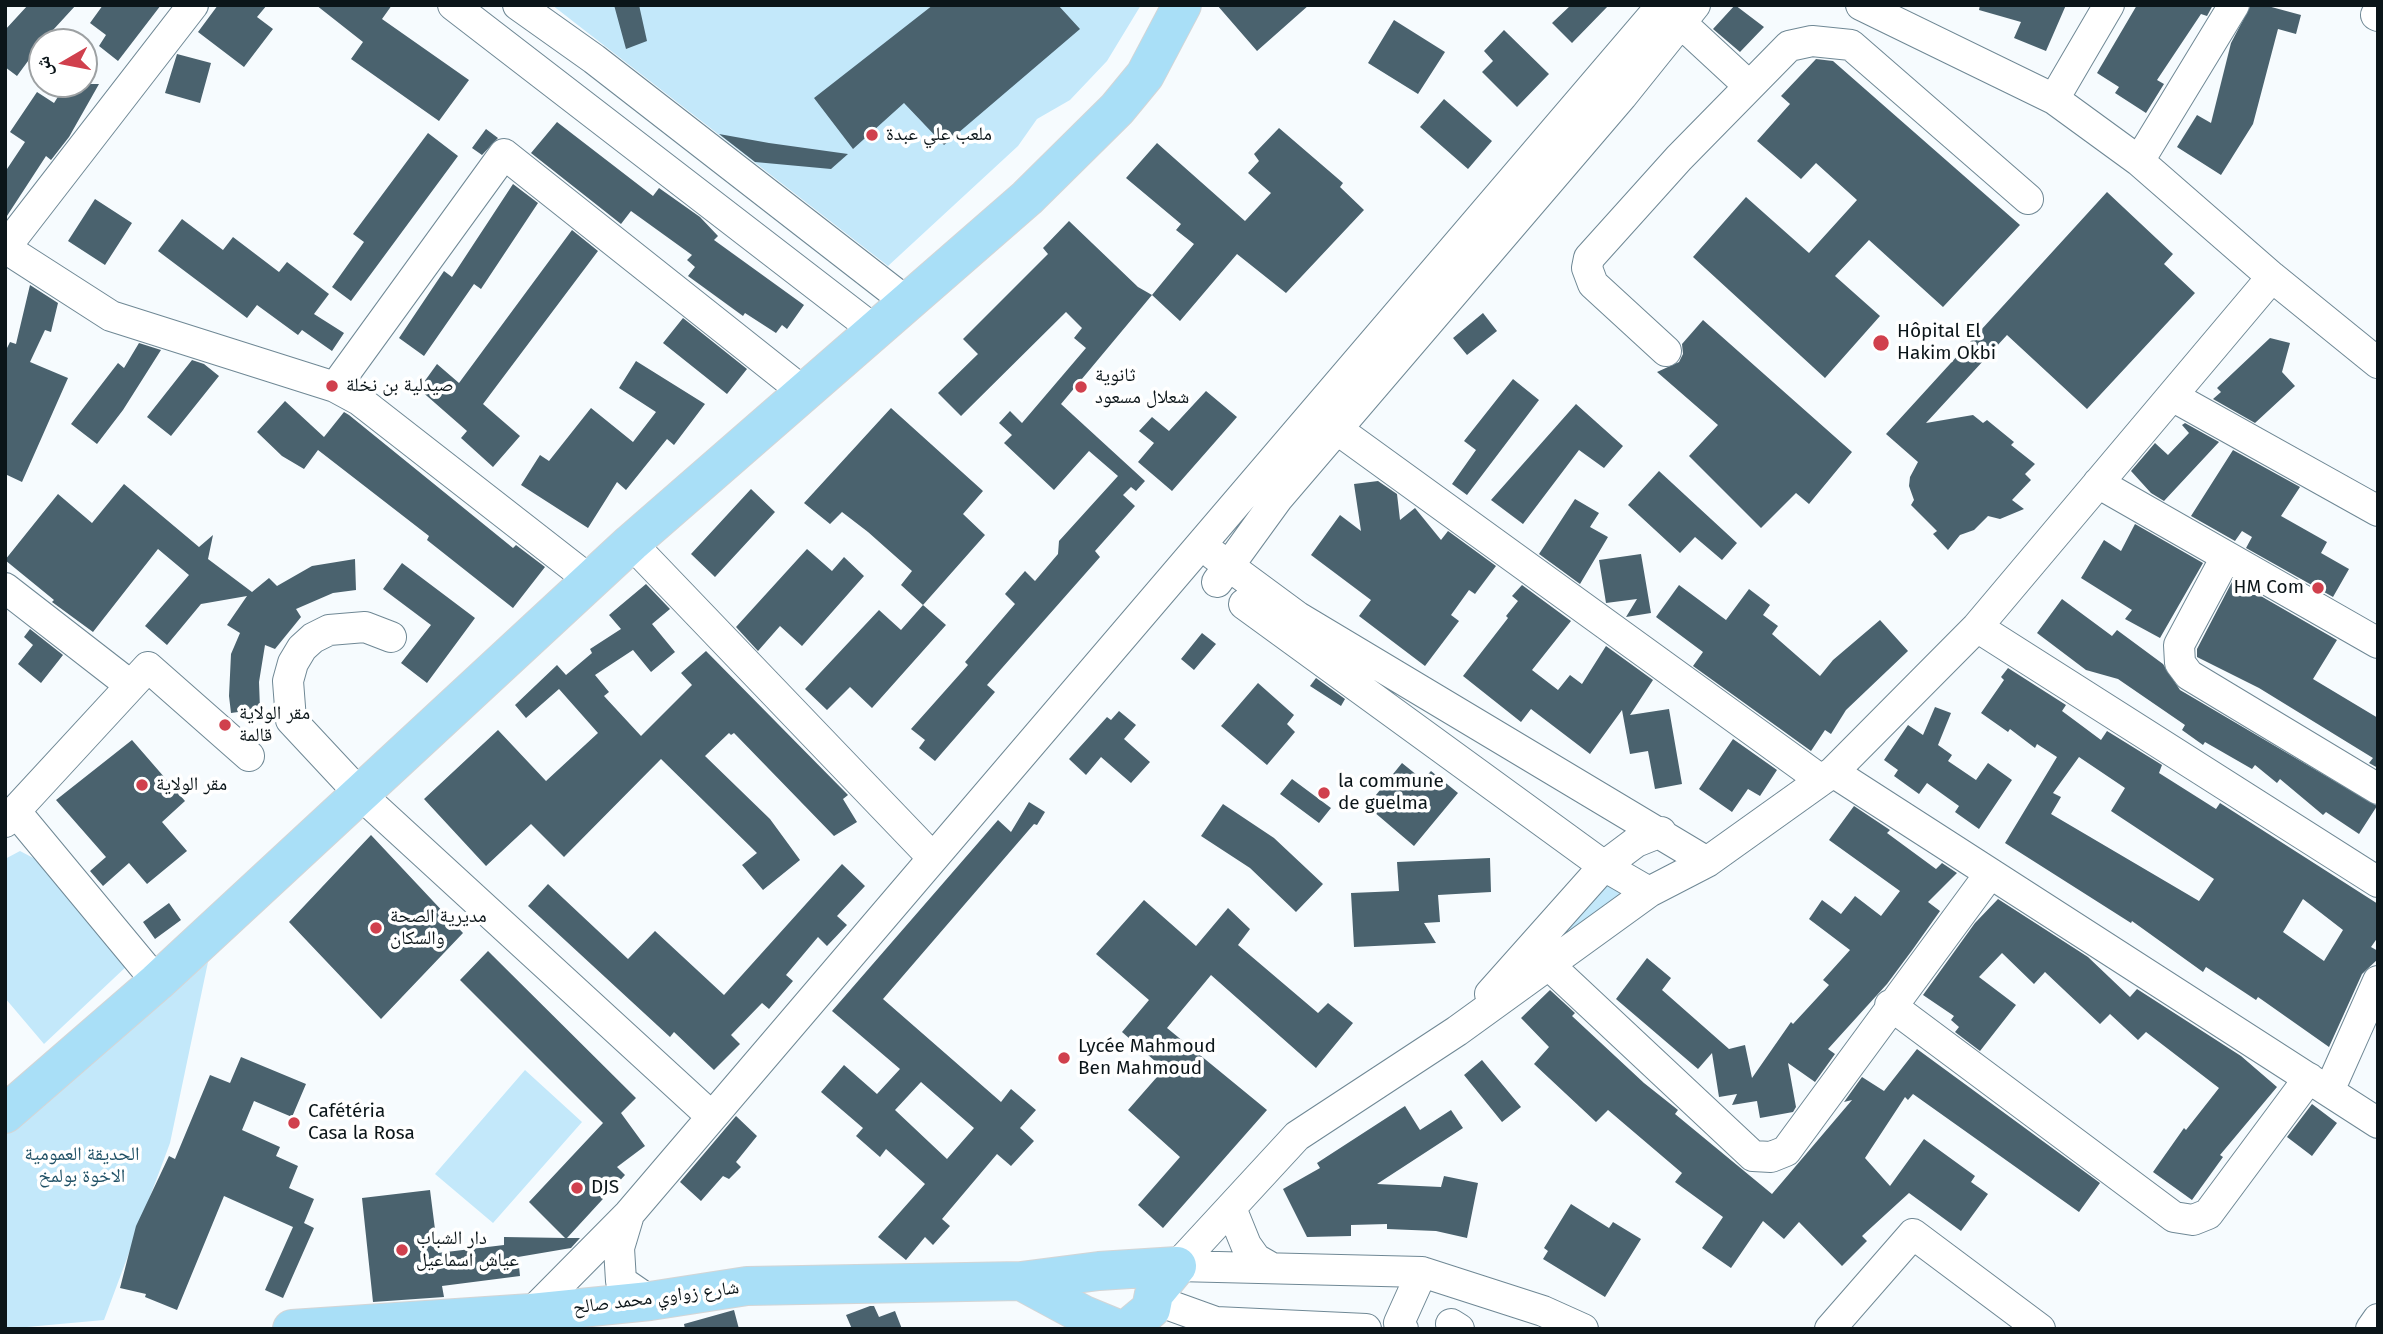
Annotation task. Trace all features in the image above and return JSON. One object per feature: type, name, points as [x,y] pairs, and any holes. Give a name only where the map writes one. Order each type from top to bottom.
[{"type":"main road","points":[[5,1114],[157,982],[631,543],[877,332],[1027,198],[1117,109],[1144,75],[1170,33],[1182,5]]},
{"type":"main road","points":[[1148,1314],[1154,1294],[1177,1266]]},
{"type":"main road","name":"شارع زواوي محمد صالح","points":[[292,1329],[531,1313],[650,1301],[747,1286],[1021,1281],[1099,1271],[1177,1266]]},
{"type":"main road","points":[[1094,1324],[1099,1271]]},
{"type":"main road","name":"شارع زواوي محمد صالح","points":[[1021,1281],[1094,1324]]},
{"type":"street","points":[[193,5],[5,248],[110,316],[335,387],[359,400],[591,581]]},
{"type":"street","points":[[453,5],[877,332]]},
{"type":"street","points":[[518,5],[594,59],[908,303]]},
{"type":"street","points":[[1861,5],[2054,99],[2139,161],[2272,277],[2378,363]]},
{"type":"street","points":[[2054,99],[2109,5]]},
{"type":"street","points":[[2139,161],[2234,5]]},
{"type":"street","points":[[1679,11],[1748,85]]},
{"type":"street","points":[[1223,574],[1278,498],[1338,430],[1679,11]]},
{"type":"street","points":[[531,1313],[629,1214],[1195,553],[1679,11]]},
{"type":"street","points":[[1666,351],[1592,284],[1587,268],[1589,258],[1748,85],[1789,46],[1812,41],[1851,46],[2028,199]]},
{"type":"street","points":[[335,387],[504,153],[805,393]]},
{"type":"street","points":[[1177,1266],[1297,1136],[1457,1031],[1649,892],[1707,862],[1827,776],[1977,627],[2272,277]]},
{"type":"street","points":[[2172,396],[2378,511]]},
{"type":"street","points":[[1338,430],[1827,776],[1989,875],[2378,1123]]},
{"type":"street","points":[[2098,483],[2378,643]]},
{"type":"street","points":[[631,543],[933,858]]},
{"type":"street","points":[[1195,553],[1604,866],[1649,892]]},
{"type":"street","points":[[2226,556],[2179,645],[2180,663],[2189,675],[2378,789]]},
{"type":"street","points":[[1223,574],[1661,832],[1707,862]]},
{"type":"street","points":[[13,593],[130,685]]},
{"type":"street","points":[[391,637],[365,627],[328,630],[302,648],[288,681],[291,720],[360,794],[711,1116]]},
{"type":"street","points":[[1977,627],[2378,881]]},
{"type":"street","points":[[157,982],[10,817],[148,667],[248,757]]},
{"type":"street","points":[[1457,1031],[1604,866],[1636,842],[1661,832]]},
{"type":"street","points":[[1550,966],[1754,1156],[1771,1157],[1786,1151],[1989,875]]},
{"type":"street","points":[[1891,1005],[2174,1217],[2193,1220],[2208,1214],[2319,1084],[2378,981]]},
{"type":"street","points":[[1231,1208],[1246,1245],[1256,1258],[1270,1267]]},
{"type":"street","points":[[629,1214],[619,1248],[621,1281],[650,1301]]},
{"type":"street","points":[[1830,1329],[1913,1234],[2039,1329]]},
{"type":"street","points":[[1177,1266],[1422,1272],[1543,1311],[1583,1329]]},
{"type":"street","points":[[1148,1314],[1206,1279],[1270,1267]]},
{"type":"street","points":[[1403,1329],[1399,1323],[1422,1272]]},
{"type":"street","points":[[1148,1314],[1216,1322],[1366,1329]]},
{"type":"street","points":[[2371,1329],[2378,1320]]},
{"type":"green space","name":"ملعب علي عبدة","points":[[552,5],[1141,5],[1107,61],[1070,100],[1037,119],[1018,146],[888,266]]},
{"type":"green space","points":[[20,851],[39,861],[129,964],[44,1044],[5,998],[5,859]]},
{"type":"green space","points":[[1604,883],[1618,886],[1620,901],[1532,969]]},
{"type":"green space","name":"الحديقة العمومية الاخوة بولمخ","points":[[208,962],[170,1143],[104,1320],[5,1329],[5,1132]]},
{"type":"green space","points":[[525,1070],[582,1122],[493,1223],[435,1174]]},
{"type":"building","points":[[28,5],[76,5],[55,28],[28,28],[28,61],[17,76],[5,67],[5,30]]},
{"type":"building","points":[[103,5],[161,5],[118,61],[99,46],[106,35],[90,23]]},
{"type":"building","points":[[218,5],[267,5],[257,17],[273,29],[244,67],[198,32]]},
{"type":"building","points":[[316,5],[392,5],[382,19],[469,80],[439,121],[351,59],[363,42]]},
{"type":"building","points":[[614,5],[639,5],[647,41],[626,49]]},
{"type":"building","points":[[933,5],[1058,5],[1080,29],[944,145],[904,103],[853,149],[814,98]]},
{"type":"building","points":[[1217,5],[1309,5],[1257,51]]},
{"type":"building","points":[[1571,5],[1609,5],[1572,43],[1552,23]]},
{"type":"building","points":[[1735,5],[1764,27],[1740,52],[1713,29]]},
{"type":"building","points":[[1980,5],[2066,5],[2046,51],[2014,38],[2021,22],[1979,10]]},
{"type":"building","points":[[2137,5],[2213,5],[2207,16],[2201,14],[2157,80],[2164,84],[2146,113],[2115,93],[2119,87],[2097,73]]},
{"type":"building","points":[[2251,5],[2264,5],[2301,15],[2296,34],[2278,29],[2253,124],[2221,175],[2177,147],[2197,115],[2211,123],[2231,43]]},
{"type":"building","points":[[1394,20],[1445,52],[1418,94],[1368,63]]},
{"type":"building","points":[[1504,30],[1549,74],[1517,107],[1482,72],[1493,61],[1484,51]]},
{"type":"building","points":[[177,54],[211,63],[200,103],[165,93]]},
{"type":"building","points":[[1816,59],[1833,61],[2020,225],[1943,307],[1869,240],[1835,276],[1880,316],[1825,378],[1693,257],[1746,197],[1809,253],[1857,200],[1816,163],[1801,179],[1757,141],[1790,104],[1781,96]]},
{"type":"building","points":[[33,98],[46,98],[54,103],[57,98],[91,98],[69,137],[51,160],[46,156],[5,219],[5,172],[25,142],[10,132]]},
{"type":"building","points":[[1444,99],[1492,141],[1468,169],[1420,127]]},
{"type":"building","points":[[557,122],[653,196],[659,188],[700,217],[718,236],[714,240],[804,305],[787,329],[782,325],[776,333],[745,313],[743,316],[688,276],[695,267],[687,260],[692,255],[631,211],[621,224],[531,153]]},
{"type":"building","points":[[1279,128],[1343,183],[1340,187],[1364,210],[1286,293],[1237,254],[1180,321],[1152,295],[1194,244],[1176,230],[1181,224],[1126,178],[1157,143],[1245,221],[1271,193],[1248,173],[1259,161],[1254,154]]},
{"type":"building","points":[[486,129],[498,138],[482,155],[472,148]]},
{"type":"building","points":[[428,133],[458,156],[351,301],[332,287],[364,242],[353,234]]},
{"type":"building","points":[[719,134],[848,154],[831,169],[755,162]]},
{"type":"building","points":[[513,184],[538,203],[481,289],[474,284],[424,356],[399,338],[444,271],[452,277]]},
{"type":"building","points":[[2107,192],[2173,254],[2164,264],[2195,293],[2087,409],[2007,335],[1926,423],[1973,415],[1983,423],[1987,420],[2014,442],[2011,445],[2035,464],[2025,474],[2031,480],[2012,500],[2024,509],[2000,519],[1988,516],[1974,530],[1960,535],[1948,550],[1933,534],[1937,531],[1911,505],[1914,500],[1909,486],[1910,477],[1918,462],[1886,434]]},
{"type":"building","points":[[95,199],[132,223],[105,265],[68,241]]},
{"type":"building","points":[[182,219],[223,250],[233,237],[279,272],[287,262],[329,294],[314,314],[344,333],[332,351],[302,330],[298,335],[257,305],[247,318],[158,251]]},
{"type":"building","points":[[1069,221],[1138,287],[1152,295],[1061,404],[1145,481],[1136,491],[1131,487],[1123,495],[1135,506],[1095,551],[1100,557],[987,685],[995,692],[935,761],[919,748],[925,740],[911,729],[968,665],[965,662],[1015,604],[1005,594],[1025,571],[1035,581],[1058,554],[1059,541],[1118,476],[1089,451],[1054,490],[1004,443],[1012,435],[999,423],[1010,411],[1022,423],[1086,348],[1074,338],[1082,328],[1066,312],[961,416],[938,393],[978,354],[963,339],[1048,254],[1043,248]]},
{"type":"building","points":[[572,230],[598,251],[483,404],[520,436],[493,467],[461,438],[467,431],[419,389],[437,364],[459,383]]},
{"type":"building","points":[[30,285],[58,303],[51,332],[45,330],[30,362],[68,378],[22,482],[5,474],[5,352],[10,342],[16,344]]},
{"type":"building","points":[[1483,313],[1497,331],[1467,355],[1453,338]]},
{"type":"building","points":[[683,318],[747,369],[727,394],[663,343]]},
{"type":"building","points":[[1703,320],[1852,452],[1809,504],[1796,493],[1761,528],[1689,456],[1718,425],[1657,372],[1679,362],[1683,354],[1682,344]]},
{"type":"building","points":[[2270,338],[2290,343],[2282,372],[2295,386],[2255,423],[2213,399],[2221,392],[2217,388]]},
{"type":"building","points":[[139,343],[161,350],[123,410],[97,444],[71,424],[118,363],[124,368]]},
{"type":"building","points":[[192,360],[204,364],[219,376],[171,436],[147,417]]},
{"type":"building","points":[[636,361],[705,404],[674,445],[667,439],[626,490],[617,482],[588,528],[521,485],[540,455],[549,461],[591,408],[633,442],[656,412],[619,388]]},
{"type":"building","points":[[1513,379],[1539,400],[1467,495],[1452,484],[1476,450],[1464,441]]},
{"type":"building","points":[[1206,391],[1237,417],[1172,491],[1138,462],[1154,443],[1139,431],[1152,417],[1169,431]]},
{"type":"building","points":[[285,401],[324,437],[344,412],[349,415],[513,548],[516,545],[545,567],[513,608],[427,540],[429,536],[318,450],[304,469],[282,456],[257,432]]},
{"type":"building","points":[[1576,404],[1623,446],[1604,468],[1579,450],[1523,524],[1491,500]]},
{"type":"building","points":[[891,408],[983,491],[963,514],[985,535],[923,605],[901,585],[912,571],[868,532],[842,512],[830,524],[804,503]]},
{"type":"building","points":[[2185,423],[2219,442],[2164,501],[2151,493],[2131,471],[2155,443],[2168,455],[2189,433],[2182,425]]},
{"type":"building","points":[[2233,450],[2300,487],[2281,516],[2327,542],[2321,553],[2349,569],[2333,597],[2246,548],[2252,537],[2242,531],[2235,541],[2191,516]]},
{"type":"building","points":[[1659,471],[1737,543],[1722,560],[1695,537],[1680,553],[1628,505]]},
{"type":"building","points":[[1378,481],[1397,494],[1400,520],[1415,508],[1441,540],[1448,531],[1496,566],[1475,594],[1469,590],[1451,615],[1459,621],[1425,666],[1359,616],[1371,600],[1311,555],[1340,515],[1361,531],[1354,484]]},
{"type":"building","points":[[124,484],[199,547],[213,535],[208,559],[252,592],[269,578],[277,586],[312,566],[355,559],[356,590],[333,593],[296,609],[301,617],[275,649],[265,645],[259,682],[260,709],[231,713],[229,696],[231,654],[240,633],[227,625],[247,596],[201,604],[167,645],[145,626],[189,575],[158,549],[93,632],[52,602],[54,600],[5,560],[58,494],[92,523]]},
{"type":"building","points":[[751,489],[775,512],[715,577],[691,554]]},
{"type":"building","points":[[1575,499],[1599,513],[1590,527],[1608,537],[1580,584],[1539,554]]},
{"type":"building","points":[[2135,524],[2203,563],[2160,638],[2125,619],[2132,610],[2081,578],[2104,540],[2121,551]]},
{"type":"building","points":[[807,549],[832,571],[844,557],[864,576],[802,646],[780,626],[758,651],[736,627]]},
{"type":"building","points":[[1641,554],[1651,613],[1626,617],[1637,599],[1606,603],[1599,560]]},
{"type":"building","points":[[402,563],[475,618],[427,683],[401,663],[431,625],[383,589]]},
{"type":"building","points":[[2233,580],[2337,640],[2313,679],[2378,718],[2378,768],[2369,763],[2373,758],[2259,688],[2197,657],[2197,649]]},
{"type":"building","points":[[646,584],[670,609],[652,624],[675,652],[651,672],[633,650],[595,675],[609,692],[604,696],[641,736],[692,685],[681,673],[706,651],[848,795],[843,799],[857,822],[834,836],[734,733],[729,733],[705,756],[770,819],[800,860],[763,890],[742,865],[757,853],[661,759],[564,857],[531,824],[486,866],[424,799],[498,730],[546,781],[598,733],[559,689],[526,718],[515,705],[557,665],[566,675],[592,653],[590,649],[621,629],[609,615]]},
{"type":"building","points":[[1522,585],[1571,621],[1532,670],[1558,690],[1570,675],[1582,684],[1606,646],[1653,680],[1630,715],[1669,709],[1682,784],[1655,789],[1648,751],[1630,754],[1622,710],[1590,754],[1531,709],[1521,722],[1463,676],[1508,618],[1506,616],[1518,601],[1512,596]]},
{"type":"building","points":[[1679,585],[1726,620],[1749,589],[1770,605],[1763,615],[1778,626],[1772,634],[1820,676],[1833,660],[1880,620],[1908,651],[1846,710],[1831,734],[1825,730],[1811,751],[1693,666],[1703,652],[1656,617]]},
{"type":"building","points":[[2062,599],[2112,636],[2117,630],[2163,664],[2180,690],[2377,806],[2359,834],[2326,812],[2323,815],[2280,779],[2277,783],[2255,765],[2252,769],[2205,742],[2203,745],[2182,730],[2185,725],[2118,679],[2086,670],[2037,633]]},
{"type":"building","points":[[923,605],[946,625],[872,708],[850,687],[827,710],[805,689],[879,610],[901,630]]},
{"type":"building","points":[[30,629],[63,655],[41,683],[18,664],[33,645],[24,637]]},
{"type":"building","points":[[1202,633],[1216,644],[1194,670],[1181,659]]},
{"type":"building","points":[[2008,668],[2066,705],[2062,711],[2101,740],[2107,731],[2162,765],[2159,773],[2216,809],[2220,803],[2378,904],[2378,937],[2371,947],[2378,951],[2378,959],[2362,974],[2329,1047],[2258,997],[2256,1000],[2206,967],[2203,972],[2132,921],[2131,923],[2005,843],[2057,757],[2037,744],[2035,748],[2010,729],[2008,732],[1981,713],[2004,680],[2001,677]],"holes":[[[2079,757],[2125,788],[2111,811],[2214,879],[2199,901],[2051,814],[2061,797],[2053,793]],[[2303,899],[2343,930],[2324,961],[2283,932]]]},
{"type":"building","points":[[1316,678],[1345,699],[1341,706],[1310,686]]},
{"type":"building","points":[[1258,683],[1294,715],[1287,724],[1295,732],[1267,765],[1221,726]]},
{"type":"building","points":[[1935,707],[1951,713],[1938,745],[1952,755],[1948,761],[1976,780],[1988,763],[2012,780],[1979,829],[1955,812],[1959,806],[1927,783],[1919,794],[1894,776],[1898,770],[1884,760],[1908,725],[1923,735]]},
{"type":"building","points":[[1119,711],[1136,725],[1124,739],[1150,762],[1131,783],[1101,757],[1086,775],[1069,759],[1107,717],[1111,720]]},
{"type":"building","points":[[1733,739],[1777,770],[1760,796],[1748,789],[1732,812],[1699,789]]},
{"type":"building","points":[[132,740],[185,801],[162,822],[187,851],[147,884],[129,863],[103,886],[90,871],[106,857],[56,800]]},
{"type":"building","points":[[1402,763],[1423,780],[1431,771],[1458,793],[1414,846],[1367,806]]},
{"type":"building","points":[[1292,779],[1331,808],[1319,823],[1280,794]]},
{"type":"building","points":[[1029,802],[1045,812],[1037,825],[1034,824],[883,999],[1001,1102],[1011,1089],[1036,1110],[1020,1128],[1034,1141],[1011,1166],[997,1154],[942,1219],[950,1226],[933,1245],[925,1237],[906,1260],[878,1237],[925,1184],[886,1149],[880,1157],[856,1136],[863,1128],[821,1092],[844,1065],[877,1094],[900,1069],[832,1011],[998,820],[1011,832]],"holes":[[[921,1082],[974,1128],[947,1159],[895,1110]]]},
{"type":"building","points":[[1223,804],[1274,838],[1323,884],[1296,912],[1250,868],[1201,836]]},
{"type":"building","points":[[1854,806],[1890,830],[1887,833],[1936,869],[1942,863],[1957,873],[1928,902],[1940,911],[1913,949],[1887,984],[1828,1049],[1835,1054],[1815,1082],[1788,1063],[1796,1107],[1793,1112],[1760,1118],[1757,1101],[1732,1105],[1737,1094],[1719,1097],[1712,1053],[1698,1069],[1616,999],[1647,958],[1671,978],[1662,990],[1729,1049],[1745,1045],[1752,1078],[1791,1022],[1793,1024],[1829,985],[1823,980],[1850,950],[1809,919],[1822,900],[1841,914],[1855,896],[1881,916],[1900,891],[1829,840]]},
{"type":"building","name":"مديرية الصحة والسكان","points":[[371,835],[463,933],[381,1019],[289,922]]},
{"type":"building","points":[[1490,858],[1491,892],[1438,895],[1440,922],[1424,923],[1436,943],[1354,947],[1351,893],[1399,891],[1397,862]]},
{"type":"building","points":[[842,864],[865,886],[837,916],[847,925],[827,946],[818,937],[786,975],[793,981],[769,1009],[762,1003],[731,1035],[740,1044],[714,1070],[674,1032],[670,1037],[528,906],[548,884],[628,959],[655,931],[724,995]]},
{"type":"building","points":[[1998,899],[2088,957],[2130,997],[2137,989],[2241,1056],[2277,1087],[2220,1155],[2223,1157],[2192,1200],[2153,1172],[2184,1128],[2186,1130],[2219,1088],[2146,1032],[2138,1040],[2110,1014],[2100,1024],[2045,972],[2034,984],[2002,953],[1979,977],[2016,1005],[1980,1051],[1955,1032],[1959,1027],[1951,1020],[1954,1016],[1923,995],[1975,923]]},
{"type":"building","points":[[1144,900],[1196,946],[1228,908],[1250,929],[1238,945],[1318,1013],[1328,1003],[1353,1023],[1316,1068],[1211,975],[1167,1028],[1267,1110],[1163,1228],[1138,1205],[1180,1157],[1128,1110],[1164,1069],[1122,1032],[1149,1000],[1096,954]]},
{"type":"building","points":[[169,903],[181,920],[155,939],[143,922]]},
{"type":"building","points":[[488,951],[636,1098],[621,1113],[645,1146],[617,1167],[625,1175],[567,1238],[580,1238],[571,1248],[518,1257],[520,1276],[442,1286],[444,1297],[373,1302],[362,1198],[430,1190],[438,1253],[504,1245],[504,1237],[565,1238],[529,1202],[603,1123],[460,980]]},
{"type":"building","points":[[1550,990],[1575,1013],[1572,1016],[1644,1083],[1678,1110],[1675,1114],[1772,1194],[1852,1100],[1844,1102],[1862,1077],[1884,1091],[1917,1049],[2100,1183],[2079,1212],[1913,1094],[1908,1100],[1905,1097],[1865,1158],[1890,1186],[1924,1139],[1975,1176],[1971,1182],[1988,1194],[1961,1231],[1909,1193],[1862,1236],[1867,1241],[1842,1266],[1799,1222],[1784,1239],[1763,1221],[1731,1268],[1702,1248],[1723,1217],[1675,1182],[1682,1173],[1608,1110],[1596,1122],[1534,1064],[1549,1047],[1521,1018]]},
{"type":"building","points":[[241,1057],[306,1084],[292,1117],[254,1101],[242,1130],[280,1147],[276,1156],[298,1166],[289,1188],[314,1199],[304,1223],[314,1228],[283,1298],[265,1290],[293,1227],[224,1196],[177,1310],[145,1297],[146,1294],[120,1288],[136,1226],[169,1156],[175,1159],[210,1075],[230,1083]]},
{"type":"building","points":[[1482,1060],[1521,1107],[1502,1122],[1464,1075]]},
{"type":"building","points":[[2312,1104],[2337,1123],[2312,1156],[2287,1137]]},
{"type":"building","points":[[1405,1106],[1420,1130],[1451,1110],[1463,1128],[1377,1184],[1441,1187],[1444,1176],[1478,1183],[1467,1238],[1436,1231],[1387,1229],[1387,1224],[1351,1225],[1351,1236],[1307,1237],[1283,1189],[1320,1168],[1317,1163]]},
{"type":"building","points":[[736,1116],[757,1136],[736,1162],[741,1167],[729,1179],[723,1176],[701,1201],[680,1182]]},
{"type":"building","points":[[1571,1204],[1609,1228],[1613,1222],[1641,1239],[1605,1297],[1543,1259],[1548,1251],[1544,1248]]},
{"type":"building","points":[[874,1306],[879,1317],[895,1311],[902,1329],[852,1329],[846,1315]]},
{"type":"building","points":[[734,1310],[739,1329],[685,1329],[684,1324]]},
{"type":"place","name":"ملعب علي عبدة","points":[[872,135]]},
{"type":"place","name":"Hôpital El Hakim Okbi","points":[[1881,343]]},
{"type":"place","name":"صيدلية بن نخلة","points":[[332,386]]},
{"type":"place","name":"ثانوية شعلال مسعود","points":[[1081,387]]},
{"type":"place","name":"HM Com","points":[[2318,588]]},
{"type":"place","name":"مقر الولاية قالمة","points":[[225,725]]},
{"type":"place","name":"مقر الولاية","points":[[142,785]]},
{"type":"place","name":"la commune de guelma","points":[[1324,793]]},
{"type":"place","name":"مديرية الصحة والسكان","points":[[376,928]]},
{"type":"place","name":"Lycée Mahmoud Ben Mahmoud","points":[[1064,1058]]},
{"type":"place","name":"Cafétéria Casa la Rosa","points":[[294,1123]]},
{"type":"place","name":"DJS","points":[[577,1188]]},
{"type":"place","name":"دار الشباب عياش اسماعيل","points":[[402,1250]]}]
